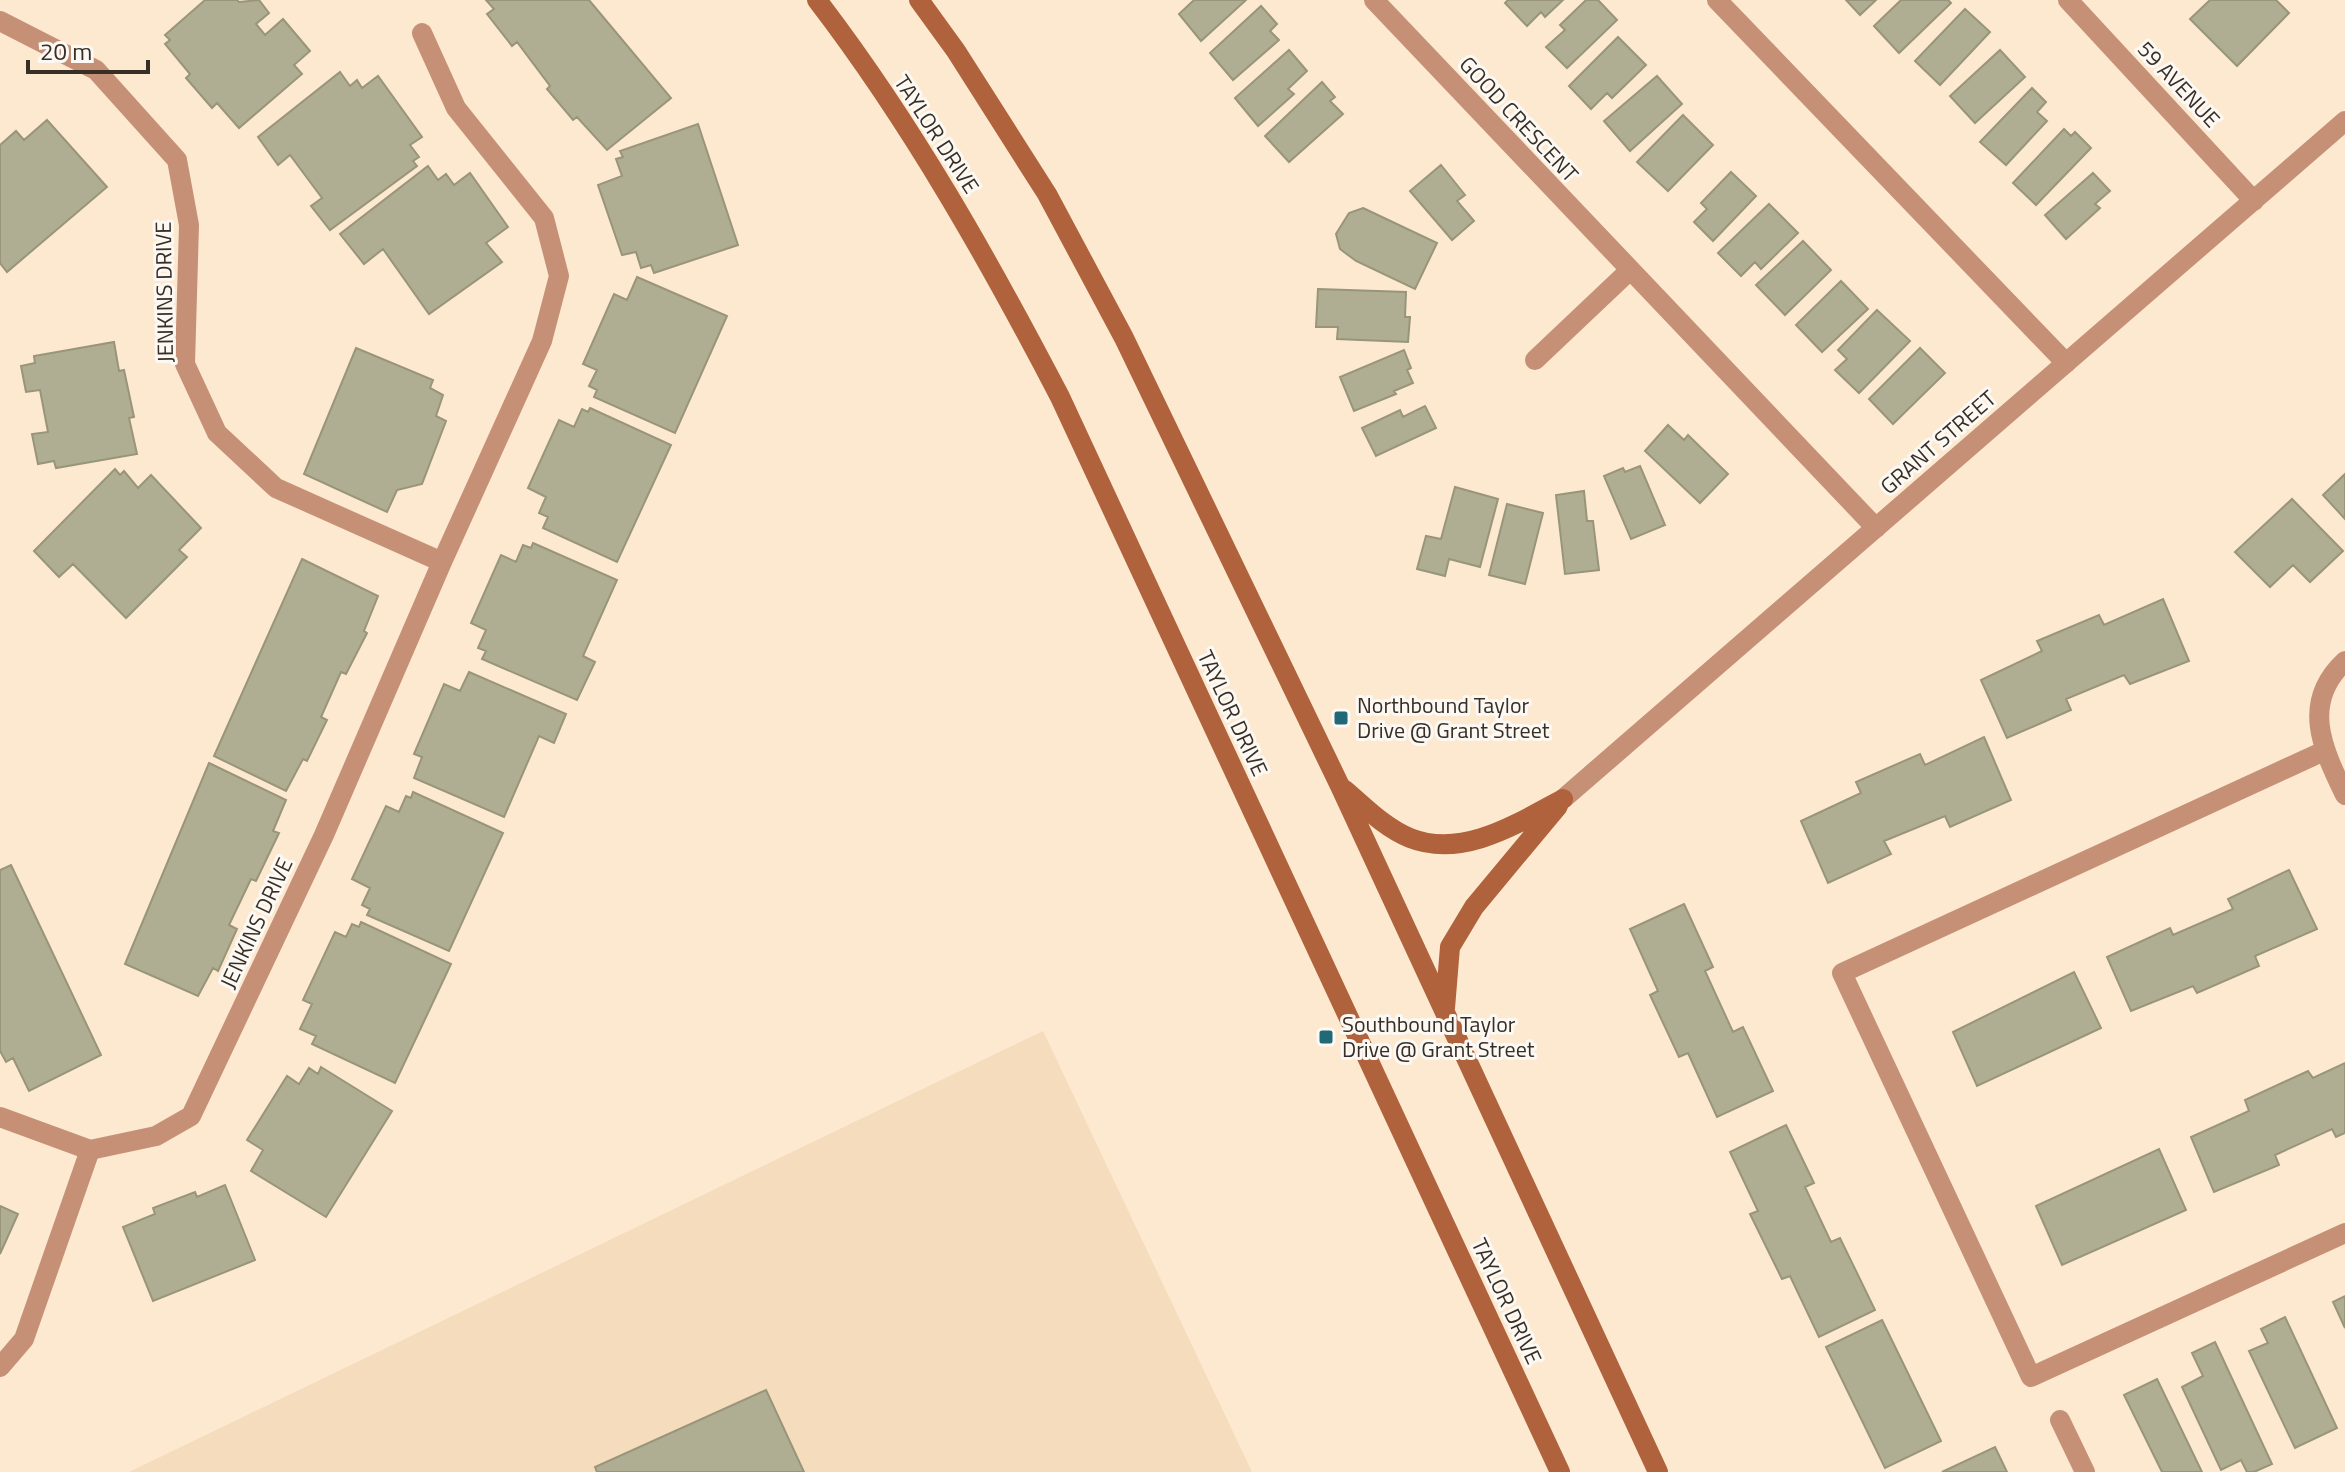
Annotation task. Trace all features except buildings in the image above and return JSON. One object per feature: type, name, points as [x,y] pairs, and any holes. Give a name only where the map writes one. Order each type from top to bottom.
[{"type":"main road","name":"TAYLOR DRIVE","points":[[817,0],[929,163],[997,276],[1060,397],[1560,1472]]},
{"type":"main road","points":[[919,0],[956,51],[1047,194],[1131,352],[1445,1008],[1658,1472]]},
{"type":"main road","points":[[1340,786],[1383,822],[1406,836],[1437,843],[1498,834],[1563,799]]},
{"type":"main road","points":[[1445,1008],[1450,947],[1474,907],[1563,799]]},
{"type":"street","name":"GOOD CRESCENT","points":[[1374,0],[1876,528]]},
{"type":"street","points":[[1717,0],[2066,363]]},
{"type":"street","name":"59 AVENUE","points":[[2068,0],[2254,201]]},
{"type":"street","name":"JENKINS DRIVE","points":[[0,21],[96,70],[177,160],[189,225],[185,364],[217,433],[276,488],[442,562]]},
{"type":"street","name":"JENKINS DRIVE","points":[[90,1150],[156,1136],[191,1116],[324,835],[542,341],[559,276],[544,218],[456,108],[422,33]]},
{"type":"street","name":"GRANT STREET","points":[[1563,799],[2345,121]]},
{"type":"street","points":[[1535,360],[1629,271]]},
{"type":"street","points":[[2345,661],[2330,680],[2320,704],[2318,726],[2324,751],[2345,795]]},
{"type":"street","points":[[2324,751],[1842,973],[2031,1377],[2345,1233]]},
{"type":"street","points":[[0,1117],[90,1150],[24,1339],[0,1367]]},
{"type":"street","points":[[2060,1420],[2085,1472]]},
{"type":"shaded area","points":[[1043,1031],[1252,1472],[129,1472]]},
{"type":"place","name":"Northbound Taylor Drive @ Grant Street","points":[[1341,718]]},
{"type":"place","name":"Southbound Taylor Drive @ Grant Street","points":[[1326,1037]]}]
